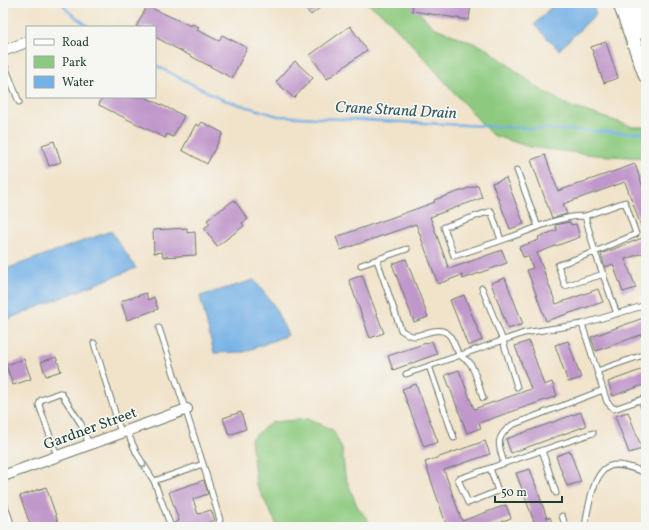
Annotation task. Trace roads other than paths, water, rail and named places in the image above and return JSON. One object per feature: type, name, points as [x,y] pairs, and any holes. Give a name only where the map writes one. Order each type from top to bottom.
[{"type":"main road","points":[[620,3],[640,37],[640,43],[646,48]]},
{"type":"main road","points":[[627,3],[640,37],[646,76]]},
{"type":"main road","points":[[640,3],[646,21]]},
{"type":"street","points":[[3,51],[26,42]]},
{"type":"street","name":"Gardner Street","points":[[3,476],[186,409]]},
{"type":"lane","points":[[3,61],[19,102]]},
{"type":"lane","points":[[517,170],[538,227]]},
{"type":"lane","points":[[502,240],[491,211],[444,227],[454,256],[502,240],[538,227],[572,216],[585,216],[626,202],[636,234],[595,252],[558,265],[565,286],[604,274]]},
{"type":"lane","points":[[585,216],[595,252],[618,314]]},
{"type":"lane","points":[[361,265],[407,249]]},
{"type":"lane","points":[[377,260],[401,330],[409,336],[416,337],[434,331],[450,335],[460,355],[470,362],[483,398]]},
{"type":"lane","points":[[482,288],[503,340],[517,386]]},
{"type":"lane","points":[[406,374],[524,333],[582,324],[646,305]]},
{"type":"lane","points":[[582,324],[607,402],[614,409],[644,399],[646,413]]},
{"type":"lane","points":[[159,328],[186,409],[220,520],[217,527]]},
{"type":"lane","points":[[94,343],[124,432],[154,481],[171,527]]},
{"type":"lane","points":[[597,371],[646,354]]},
{"type":"lane","points":[[429,366],[454,438]]},
{"type":"lane","points":[[504,463],[499,448],[500,439],[503,432],[512,425],[603,390]]},
{"type":"lane","points":[[57,456],[39,405],[41,400],[59,393],[61,393],[81,424],[89,444]]},
{"type":"lane","points":[[490,468],[498,491],[468,503],[458,479],[542,450],[593,433]]},
{"type":"lane","points":[[542,450],[556,493]]},
{"type":"lane","points":[[154,481],[203,464]]},
{"type":"lane","points":[[586,527],[585,518],[593,489],[601,471],[613,465],[625,464],[646,473]]},
{"type":"lane","points":[[3,499],[12,527]]},
{"type":"lane","points":[[562,516],[566,527]]},
{"type":"water","points":[[555,3],[592,3],[596,14],[559,50],[534,25]]},
{"type":"water","points":[[111,231],[136,268],[3,321],[3,270]]},
{"type":"water","points":[[254,280],[273,304],[288,335],[244,352],[214,353],[200,296]]},
{"type":"waterway","name":"Crane Strand Drain","points":[[62,3],[68,11],[88,26]]},
{"type":"waterway","name":"Crane Strand Drain","points":[[156,66],[221,99],[278,116],[628,133],[646,132]]}]
